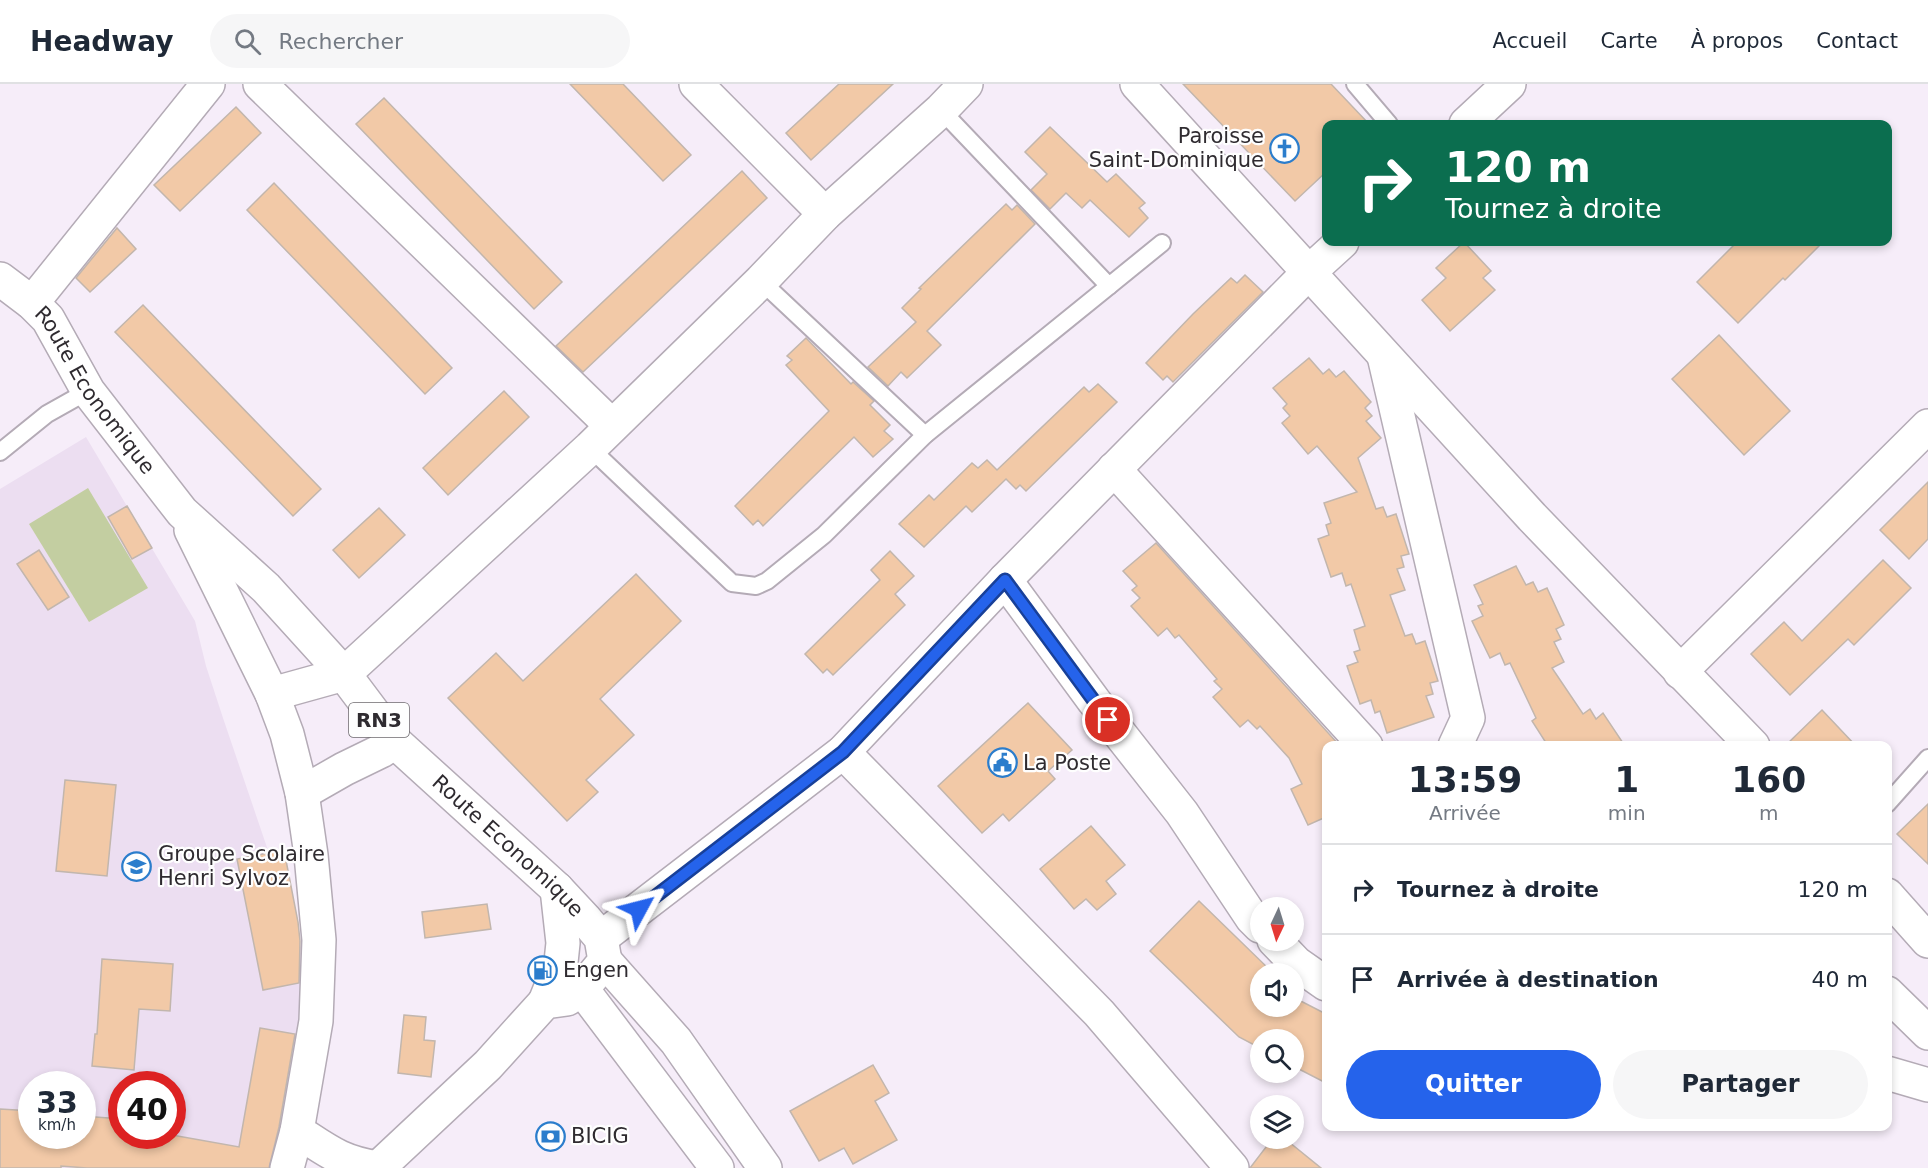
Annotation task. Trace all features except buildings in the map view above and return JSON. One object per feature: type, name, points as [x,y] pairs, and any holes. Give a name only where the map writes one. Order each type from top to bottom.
[{"type":"main road","points":[[32,303],[208,84]]},
{"type":"main road","points":[[260,84],[601,437]]},
{"type":"main road","points":[[696,84],[825,214]]},
{"type":"main road","points":[[272,694],[344,674],[601,437],[825,214],[941,110],[966,84]]},
{"type":"main road","points":[[1137,84],[1532,517],[1748,741]]},
{"type":"main road","points":[[1470,120],[1509,84]]},
{"type":"main road","points":[[545,1002],[567,999],[582,989],[603,949],[843,752],[1005,580],[1308,273],[1338,246]]},
{"type":"main road","name":"Route Economique","points":[[0,279],[32,303],[48,319],[88,391],[182,512],[266,588],[344,674],[395,742],[557,889],[676,1041],[765,1168]]},
{"type":"main road","points":[[1383,355],[1468,718],[1457,741]]},
{"type":"main road","points":[[1680,672],[1928,426]]},
{"type":"main road","points":[[1114,469],[1361,741]]},
{"type":"main road","name":"Route Economique","points":[[182,512],[272,694],[287,734],[302,793],[311,855],[319,940],[316,1021],[297,1131],[287,1168]]},
{"type":"main road","points":[[1005,580],[1094,701],[1182,813],[1250,915]]},
{"type":"main road","points":[[302,793],[395,742]]},
{"type":"main road","points":[[843,752],[1099,1013],[1232,1168]]},
{"type":"main road","points":[[297,1131],[344,1160],[357,1165],[378,1168],[488,1065],[545,1002],[561,962],[563,943],[557,889]]},
{"type":"main road","points":[[1892,900],[1928,940]]},
{"type":"main road","points":[[1285,951],[1296,963],[1322,981]]},
{"type":"main road","points":[[582,989],[717,1168]]},
{"type":"main road","points":[[1892,998],[1928,1033]]},
{"type":"main road","points":[[1892,1074],[1928,1084]]},
{"type":"lane","points":[[1355,84],[1386,120]]},
{"type":"lane","points":[[941,110],[1109,286]]},
{"type":"lane","points":[[601,437],[732,583],[756,586],[767,581],[824,535],[924,435],[1162,243]]},
{"type":"lane","points":[[760,281],[924,435]]},
{"type":"lane","points":[[0,452],[47,414],[88,391]]},
{"type":"lane","points":[[1892,798],[1928,758]]},
{"type":"shaded area","name":"Groupe Scolaire Henri Sylvoz","points":[[86,437],[195,621],[206,666],[223,718],[324,1015],[295,1168],[0,1168],[0,489]]},
{"type":"green space","points":[[88,488],[148,588],[89,622],[29,524]]},
{"type":"place","name":"Paroisse Saint-Dominique","points":[[1285,148]]},
{"type":"place","name":"La Poste","points":[[1002,763]]},
{"type":"place","name":"Groupe Scolaire Henri Sylvoz","points":[[137,866]]},
{"type":"place","name":"Engen","points":[[542,970]]},
{"type":"place","name":"BICIG","points":[[550,1136]]},
{"type":"route","points":[[639,909],[843,752],[1005,580],[1108,720]]}]
